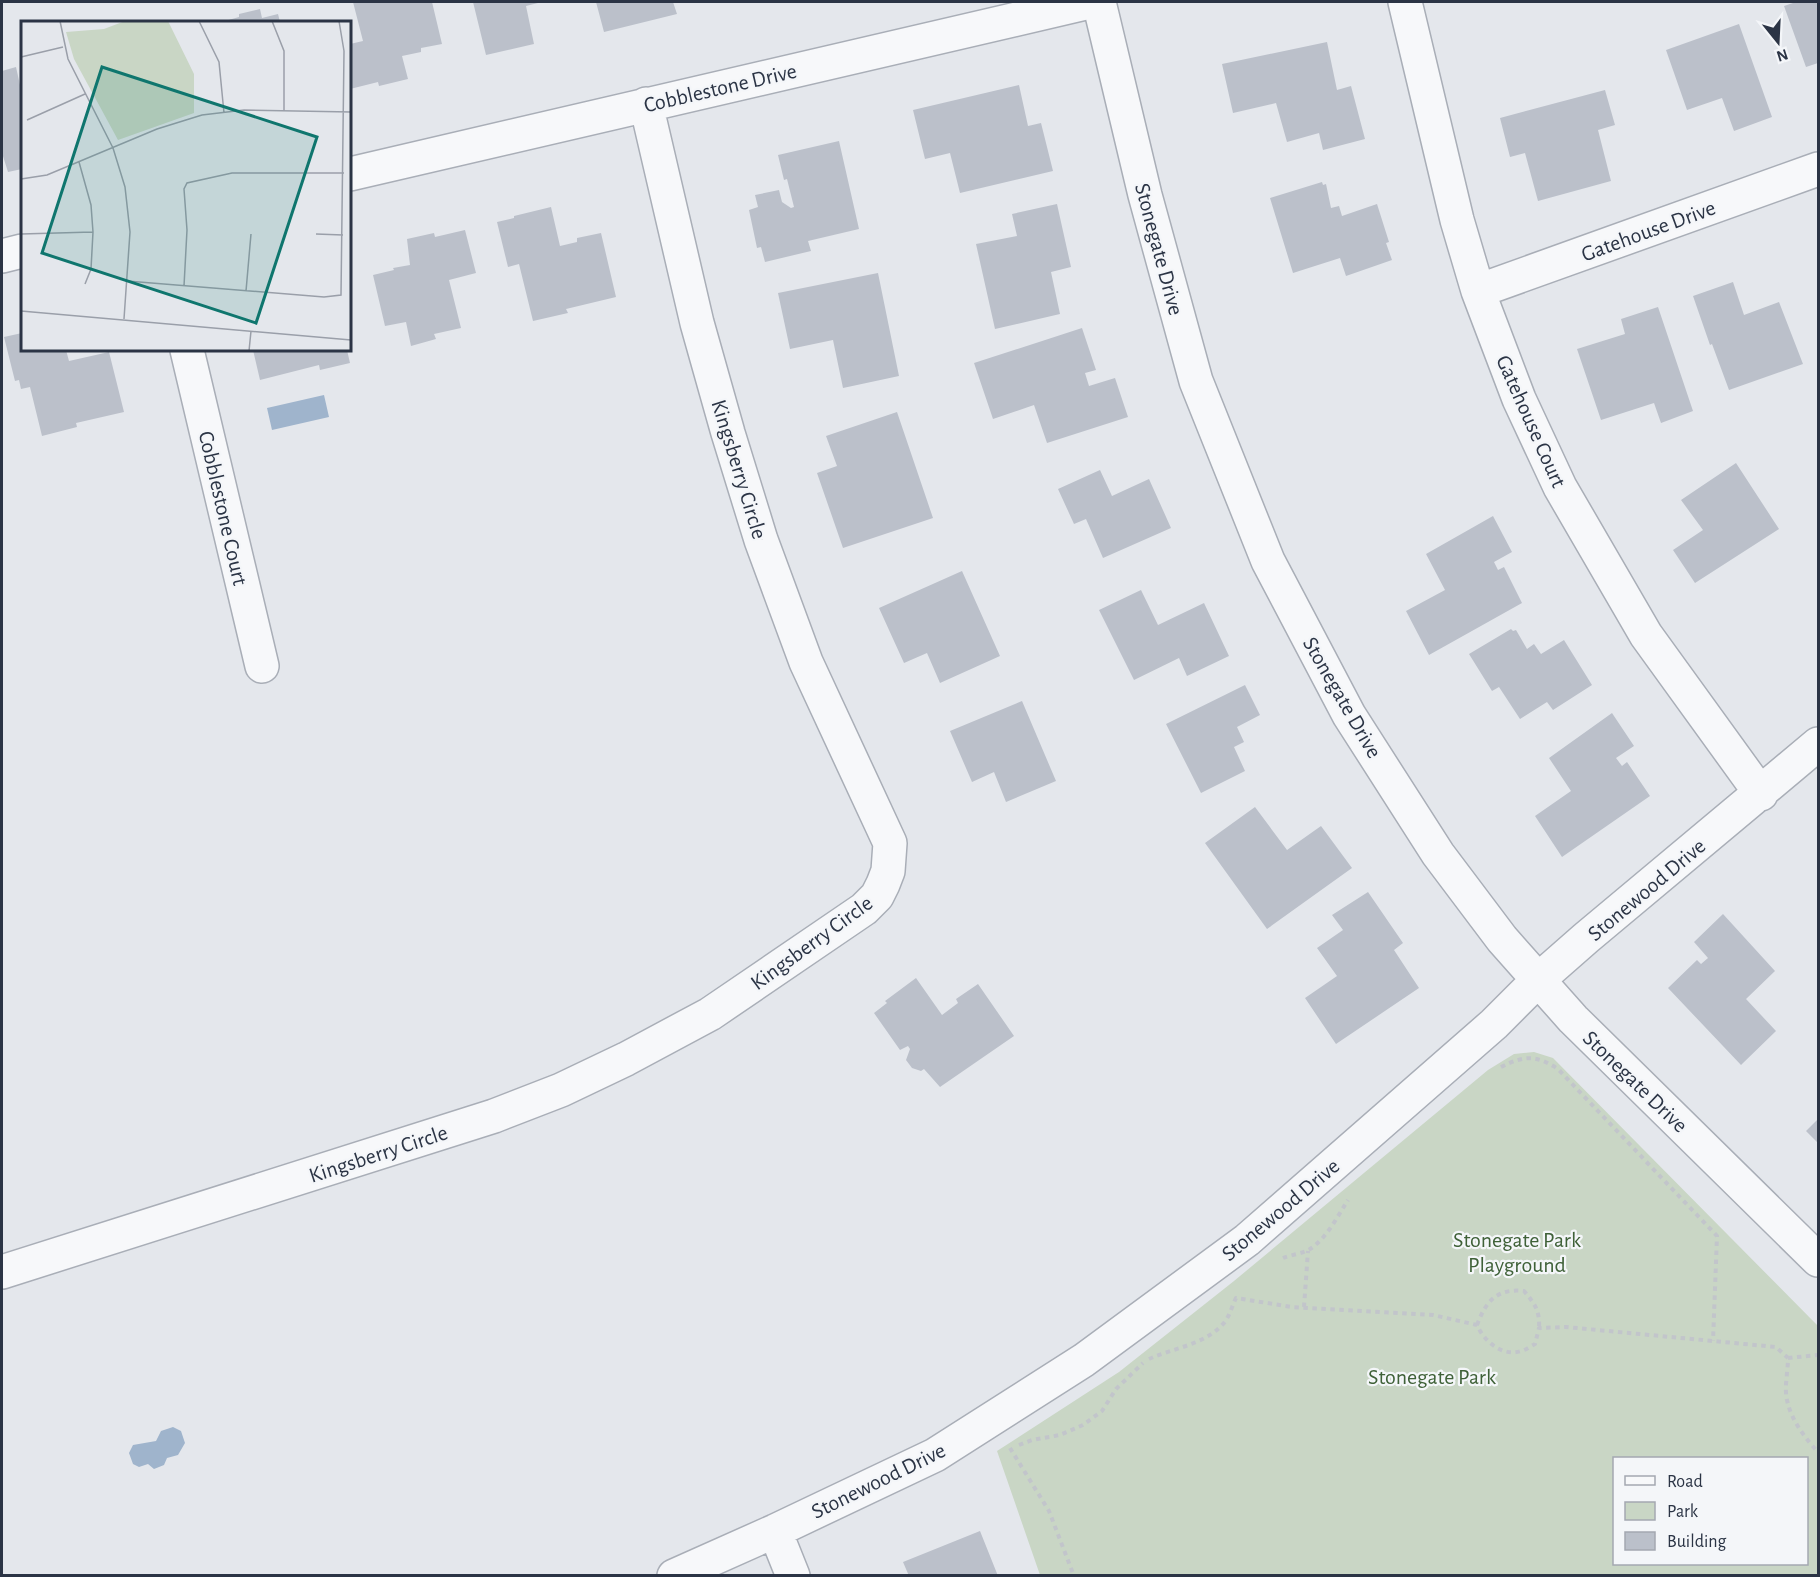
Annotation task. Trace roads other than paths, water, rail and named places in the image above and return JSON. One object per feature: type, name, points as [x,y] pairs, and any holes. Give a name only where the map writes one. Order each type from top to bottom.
[{"type":"street","name":"Cobblestone Drive","points":[[351,174],[1090,2]]},
{"type":"street","name":"Stonegate Drive","points":[[1099,2],[1145,195],[1196,381],[1268,561],[1349,715],[1438,854],[1537,981],[1818,1260]]},
{"type":"street","name":"Gatehouse Court","points":[[1406,2],[1457,220],[1478,291],[1519,399],[1560,487],[1646,635],[1761,794]]},
{"type":"street","name":"Kingsberry Circle","points":[[2,1272],[422,1140],[561,1090],[626,1059],[710,1014],[853,917],[877,896],[888,871],[890,843],[806,662],[761,540],[697,323],[646,104]]},
{"type":"street","name":"Gatehouse Drive","points":[[1478,291],[1818,169]]},
{"type":"street","points":[[2,256],[21,251]]},
{"type":"street","name":"Cobblestone Court","points":[[187,351],[262,666]]},
{"type":"street","name":"Stonewood Drive","points":[[674,1575],[775,1531],[934,1455],[1084,1360],[1247,1240],[1494,1024],[1537,981],[1818,744]]},
{"type":"street","points":[[775,1531],[793,1575]]},
{"type":"water","points":[[324,395],[329,417],[272,430],[267,408]]},
{"type":"water","points":[[173,1427],[181,1431],[185,1443],[178,1455],[167,1458],[164,1465],[154,1469],[148,1464],[139,1467],[133,1464],[129,1453],[133,1445],[156,1441],[161,1431]]},
{"type":"park label","name":"Stonegate Park Playground","points":[[1517,1252]]},
{"type":"park label","name":"Stonegate Park","points":[[1432,1376]]}]
